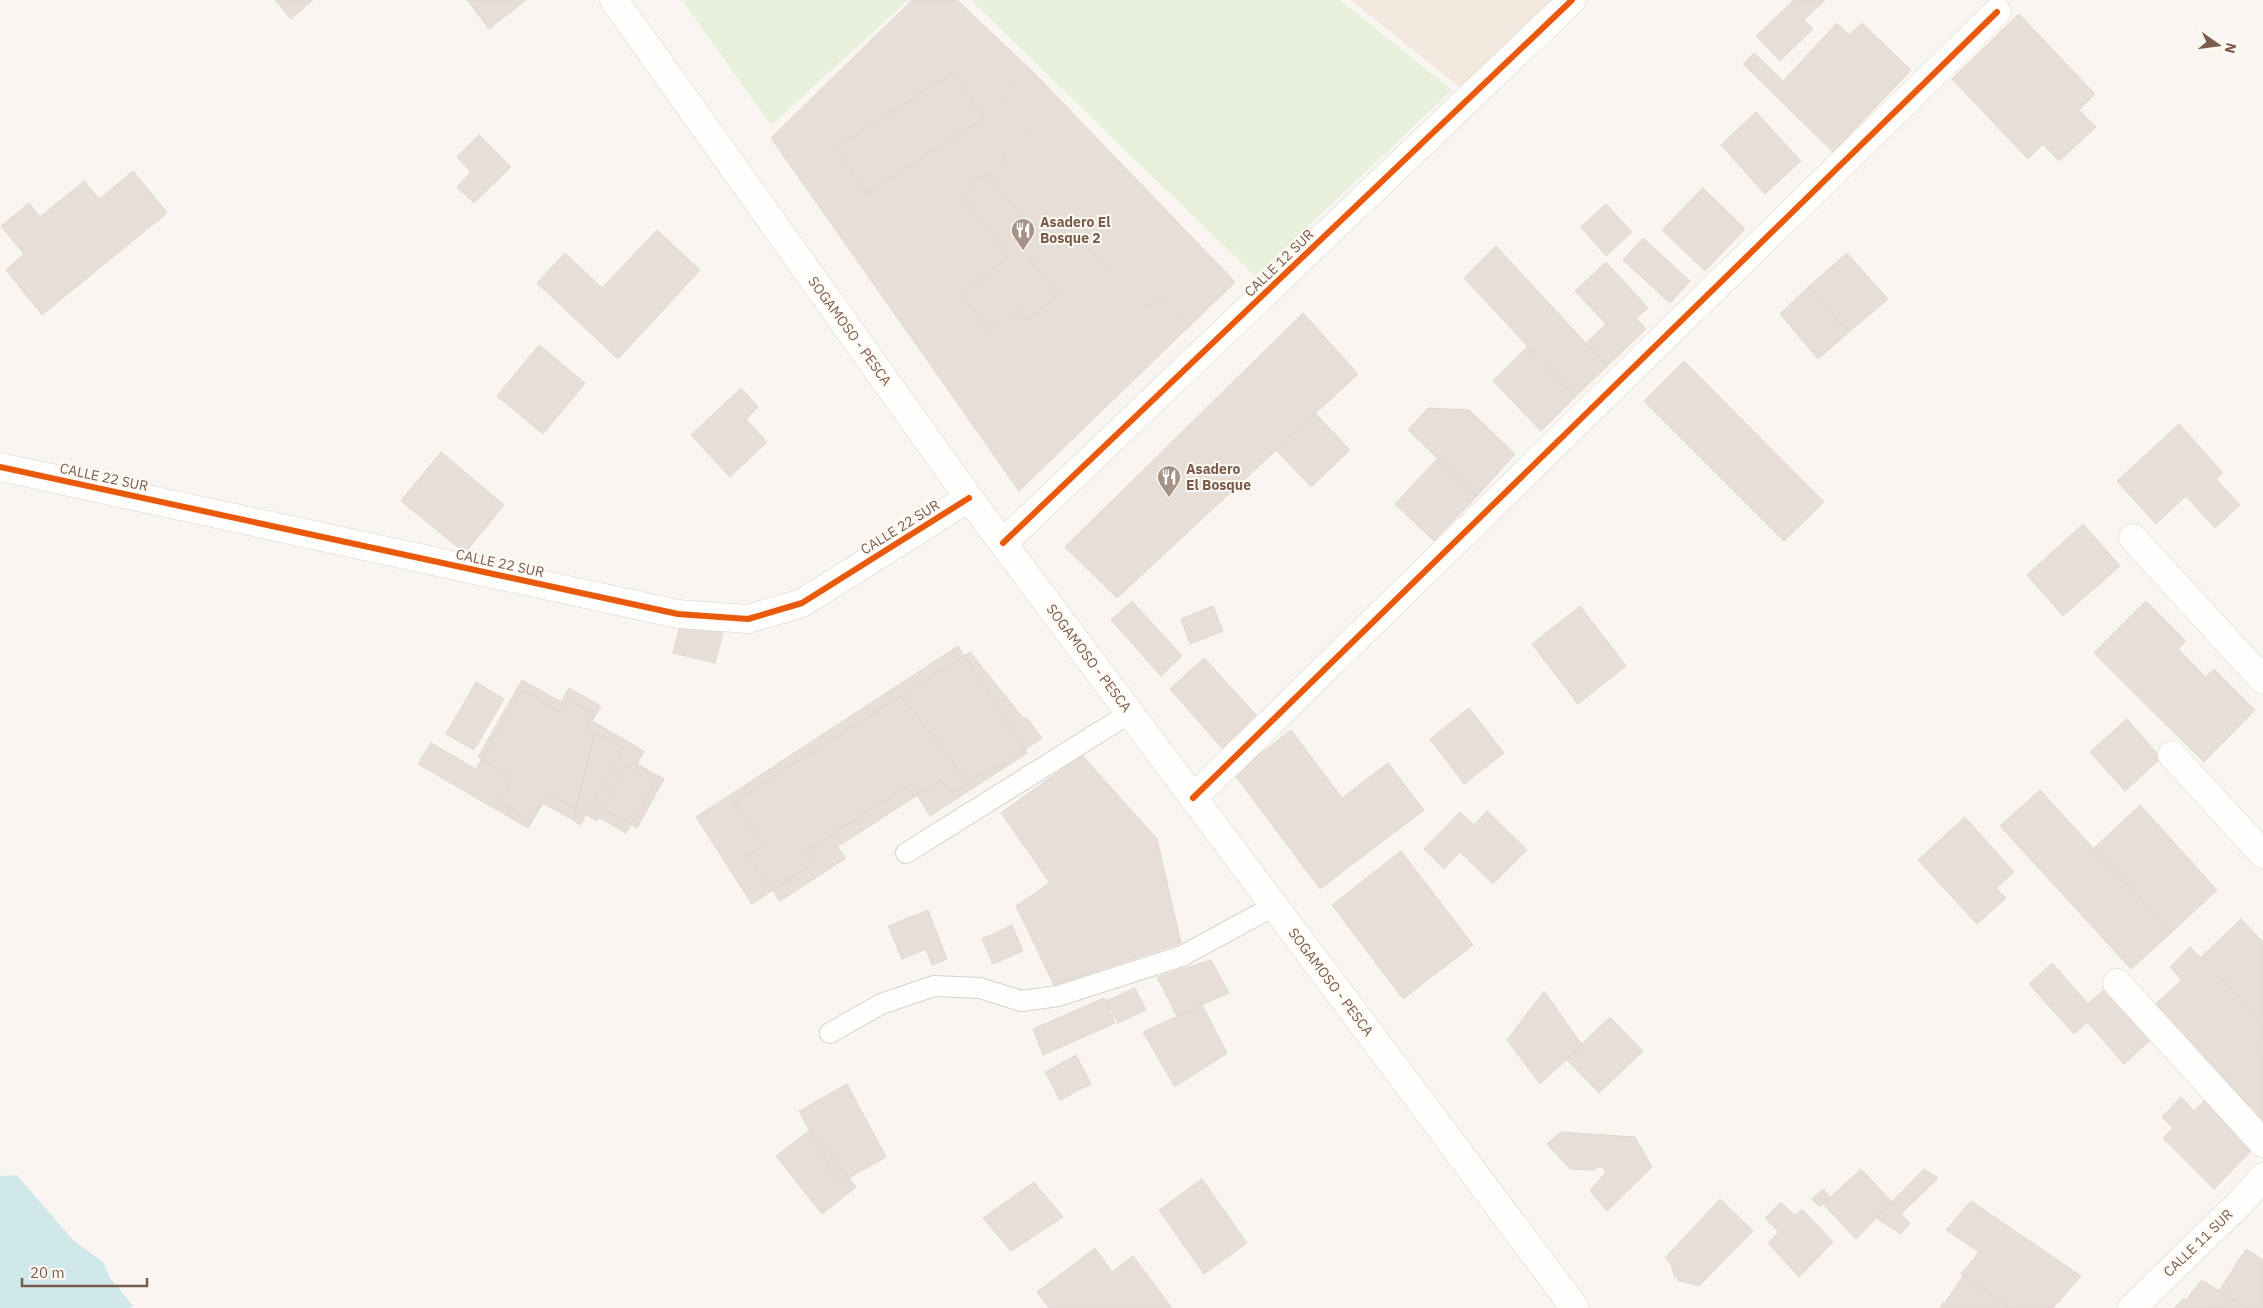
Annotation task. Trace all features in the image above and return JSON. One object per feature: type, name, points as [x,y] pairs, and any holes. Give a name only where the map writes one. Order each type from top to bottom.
[{"type":"street","name":"SOGAMOSO - PESCA","points":[[614,0],[969,498],[1575,1308]]},
{"type":"street","name":"CALLE 12 SUR","points":[[1003,543],[1572,0]]},
{"type":"street","points":[[1193,798],[1997,12]]},
{"type":"street","name":"CALLE 22 SUR","points":[[0,467],[678,614],[748,619],[802,603],[969,498]]},
{"type":"street","points":[[2133,538],[2263,680]]},
{"type":"street","points":[[2172,756],[2263,854]]},
{"type":"street","points":[[2117,983],[2263,1143]]},
{"type":"street","name":"CALLE 11 SUR","points":[[2132,1308],[2253,1201],[2263,1177]]},
{"type":"lane","points":[[906,853],[1130,713]]},
{"type":"lane","points":[[830,1033],[880,1004],[934,986],[980,988],[1020,1001],[1058,996],[1182,956],[1274,906]]},
{"type":"shaded area","points":[[1351,0],[1555,0],[1464,91]]},
{"type":"green space","points":[[682,0],[908,0],[771,125]]},
{"type":"green space","points":[[971,0],[1340,0],[1452,90],[1255,276]]},
{"type":"water","points":[[17,1175],[73,1240],[103,1262],[110,1278],[133,1306],[129,1308],[0,1308],[0,1176]]},
{"type":"building","points":[[275,0],[313,0],[291,19]]},
{"type":"building","points":[[467,0],[526,0],[489,29]]},
{"type":"building","points":[[912,0],[957,0],[1031,70],[1235,282],[1019,491],[771,138]]},
{"type":"building","points":[[1794,0],[1825,0],[1804,20],[1813,29],[1780,61],[1756,36]]},
{"type":"building","points":[[2019,14],[2095,94],[2079,110],[2096,127],[2059,161],[2043,144],[2028,159],[1952,79]]},
{"type":"building","points":[[1837,23],[1849,35],[1862,23],[1911,70],[1833,152],[1743,64],[1754,53],[1783,81]]},
{"type":"building","points":[[1031,70],[1235,282],[1190,325],[1160,294],[1145,308],[1001,157],[1028,130],[999,100]]},
{"type":"building","points":[[954,72],[983,118],[866,194],[836,147]]},
{"type":"building","points":[[1756,112],[1801,161],[1765,194],[1721,145]]},
{"type":"building","points":[[479,135],[511,167],[474,203],[457,187],[471,172],[457,157]]},
{"type":"building","points":[[133,171],[167,213],[42,315],[6,270],[24,254],[1,226],[29,203],[40,217],[84,181],[99,199]]},
{"type":"building","name":"Asadero El Bosque 2","points":[[986,172],[1046,246],[1030,260],[1059,295],[1027,320],[1018,309],[990,331],[962,295],[1009,256],[960,194]]},
{"type":"building","points":[[1703,188],[1745,229],[1705,271],[1662,230]]},
{"type":"building","points":[[1606,204],[1632,232],[1606,256],[1581,227]]},
{"type":"building","points":[[657,230],[700,270],[618,359],[537,283],[565,253],[602,288]]},
{"type":"building","points":[[1643,238],[1690,281],[1670,303],[1623,260]]},
{"type":"building","points":[[1496,246],[1607,366],[1575,397],[1464,278]]},
{"type":"building","points":[[1847,253],[1888,299],[1849,332],[1809,286]]},
{"type":"building","points":[[1606,262],[1648,308],[1636,318],[1646,329],[1607,366],[1586,343],[1606,324],[1575,291]]},
{"type":"building","points":[[1809,286],[1849,332],[1818,359],[1780,314]]},
{"type":"building","name":"Asadero El Bosque","points":[[1303,313],[1358,374],[1117,598],[1065,547]]},
{"type":"building","points":[[539,345],[585,383],[543,434],[497,396]]},
{"type":"building","points":[[1527,347],[1575,397],[1541,431],[1493,381]]},
{"type":"building","points":[[1684,361],[1824,502],[1784,541],[1644,401]]},
{"type":"building","points":[[741,388],[758,407],[746,419],[767,442],[730,477],[691,435]]},
{"type":"building","points":[[1428,408],[1469,410],[1515,454],[1477,496],[1408,430]]},
{"type":"building","points":[[1315,413],[1350,450],[1311,487],[1276,450]]},
{"type":"building","points":[[2179,424],[2223,473],[2216,479],[2240,505],[2215,528],[2186,496],[2156,524],[2117,481]]},
{"type":"building","points":[[441,452],[504,505],[465,553],[401,501]]},
{"type":"building","points":[[1438,458],[1477,496],[1434,541],[1395,504]]},
{"type":"building","points":[[2083,524],[2120,566],[2063,616],[2027,575]]},
{"type":"building","points":[[1132,601],[1182,656],[1161,676],[1111,620]]},
{"type":"building","points":[[2146,601],[2186,641],[2134,693],[2094,653]]},
{"type":"building","points":[[1213,606],[1223,631],[1190,644],[1181,619]]},
{"type":"building","points":[[1580,606],[1626,666],[1578,704],[1532,644]]},
{"type":"building","points":[[681,622],[723,633],[715,663],[673,653]]},
{"type":"building","points":[[958,646],[1027,753],[930,816],[910,784],[805,852],[812,864],[752,904],[696,817]]},
{"type":"building","points":[[2178,649],[2206,677],[2214,669],[2255,710],[2204,762],[2134,693]]},
{"type":"building","points":[[970,652],[1024,719],[1026,717],[1042,738],[995,770],[993,766],[969,782],[901,696]]},
{"type":"building","points":[[1204,658],[1258,717],[1223,749],[1170,689]]},
{"type":"building","points":[[522,680],[561,702],[569,688],[601,706],[592,721],[644,751],[637,764],[664,779],[637,828],[604,809],[597,821],[547,793],[532,821],[499,802],[513,777],[478,757]]},
{"type":"building","points":[[476,682],[504,699],[474,750],[446,734]]},
{"type":"building","points":[[522,689],[560,712],[567,699],[595,715],[587,727],[595,732],[573,820],[543,803],[528,828],[418,764],[431,743],[476,769]]},
{"type":"building","points":[[901,696],[969,782],[952,794],[941,780],[837,847],[846,858],[780,901],[748,856],[764,846],[734,802]]},
{"type":"building","points":[[1469,708],[1504,753],[1464,784],[1430,739]]},
{"type":"building","points":[[2127,719],[2161,758],[2125,791],[2090,752]]},
{"type":"building","points":[[1291,730],[1342,798],[1388,763],[1424,810],[1320,889],[1234,774]]},
{"type":"building","points":[[595,732],[624,749],[580,825],[573,820]]},
{"type":"building","points":[[1082,755],[1157,839],[1181,943],[1054,985],[1016,906],[1050,883],[1001,813]]},
{"type":"building","points":[[627,765],[656,782],[626,833],[598,817]]},
{"type":"building","points":[[2040,790],[2171,933],[2131,969],[2000,826]]},
{"type":"building","points":[[2140,805],[2217,890],[2171,933],[2094,848]]},
{"type":"building","points":[[1487,811],[1527,850],[1493,884],[1460,852],[1444,869],[1424,849],[1460,812],[1474,825]]},
{"type":"building","points":[[1965,817],[2014,872],[1996,888],[2006,898],[1977,924],[1918,860]]},
{"type":"building","points":[[1401,851],[1473,945],[1403,999],[1332,905]]},
{"type":"building","points":[[928,910],[947,959],[932,965],[926,949],[902,959],[888,926]]},
{"type":"building","points":[[2241,919],[2263,942],[2263,1022],[2201,957]]},
{"type":"building","points":[[1012,925],[1023,951],[993,964],[982,939]]},
{"type":"building","points":[[2190,947],[2263,1022],[2263,1043],[2224,1082],[2152,1007],[2182,980],[2170,967]]},
{"type":"building","points":[[1211,960],[1229,993],[1177,1016],[1157,977]]},
{"type":"building","points":[[2052,963],[2088,1004],[2110,984],[2155,1036],[2124,1064],[2087,1022],[2074,1034],[2029,984]]},
{"type":"building","points":[[1135,988],[1146,1010],[1118,1023],[1106,1001]]},
{"type":"building","points":[[1544,991],[1582,1045],[1540,1084],[1507,1040]]},
{"type":"building","points":[[1104,998],[1115,1023],[1043,1055],[1033,1029]]},
{"type":"building","points":[[1202,1005],[1227,1053],[1175,1087],[1143,1032]]},
{"type":"building","points":[[1610,1017],[1643,1051],[1599,1093],[1566,1059]]},
{"type":"building","points":[[2263,1043],[2263,1123],[2224,1082]]},
{"type":"building","points":[[1076,1055],[1091,1084],[1060,1100],[1045,1072]]},
{"type":"building","points":[[847,1084],[886,1157],[838,1184],[799,1111]]},
{"type":"building","points":[[2181,1097],[2194,1111],[2206,1099],[2255,1147],[2214,1189],[2163,1138],[2173,1128],[2162,1117]]},
{"type":"building","points":[[811,1129],[856,1187],[822,1214],[776,1156]]},
{"type":"building","points":[[1561,1132],[1635,1137],[1652,1167],[1607,1211],[1590,1191],[1606,1172],[1601,1166],[1593,1170],[1570,1169],[1547,1144]]},
{"type":"building","points":[[1861,1169],[1892,1202],[1856,1239],[1823,1204]]},
{"type":"building","points":[[1924,1169],[1938,1178],[1901,1214],[1910,1223],[1901,1234],[1876,1218]]},
{"type":"building","points":[[1202,1179],[1247,1243],[1204,1274],[1159,1210]]},
{"type":"building","points":[[1034,1182],[1063,1217],[1011,1251],[983,1218]]},
{"type":"building","points":[[1823,1189],[1830,1197],[1819,1207],[1812,1199]]},
{"type":"building","points":[[1720,1199],[1753,1231],[1699,1286],[1677,1280],[1678,1275],[1675,1278],[1671,1264],[1665,1258]]},
{"type":"building","points":[[1971,1201],[2081,1276],[2053,1308],[2011,1308],[1961,1274],[1979,1252],[1946,1230]]},
{"type":"building","points":[[1781,1202],[1795,1216],[1802,1209],[1833,1242],[1799,1277],[1768,1243],[1779,1232],[1765,1218]]},
{"type":"building","points":[[1095,1248],[1112,1272],[1133,1256],[1172,1308],[1049,1308],[1037,1292]]},
{"type":"building","points":[[2246,1249],[2263,1260],[2263,1308],[2246,1308],[2219,1291]]},
{"type":"building","points":[[1963,1276],[2011,1308],[1940,1308],[1943,1303],[1946,1305],[1945,1303]]},
{"type":"building","points":[[2201,1281],[2246,1307],[2174,1308],[2183,1299],[2186,1300]]},
{"type":"cycle path","points":[[1003,543],[1572,0]]},
{"type":"cycle path","points":[[1193,798],[1997,12]]},
{"type":"cycle path","points":[[0,467],[678,614],[748,619],[802,603],[969,498]]},
{"type":"place","name":"Asadero El Bosque 2","points":[[1023,251]]},
{"type":"place","name":"Asadero El Bosque","points":[[1169,498]]}]
